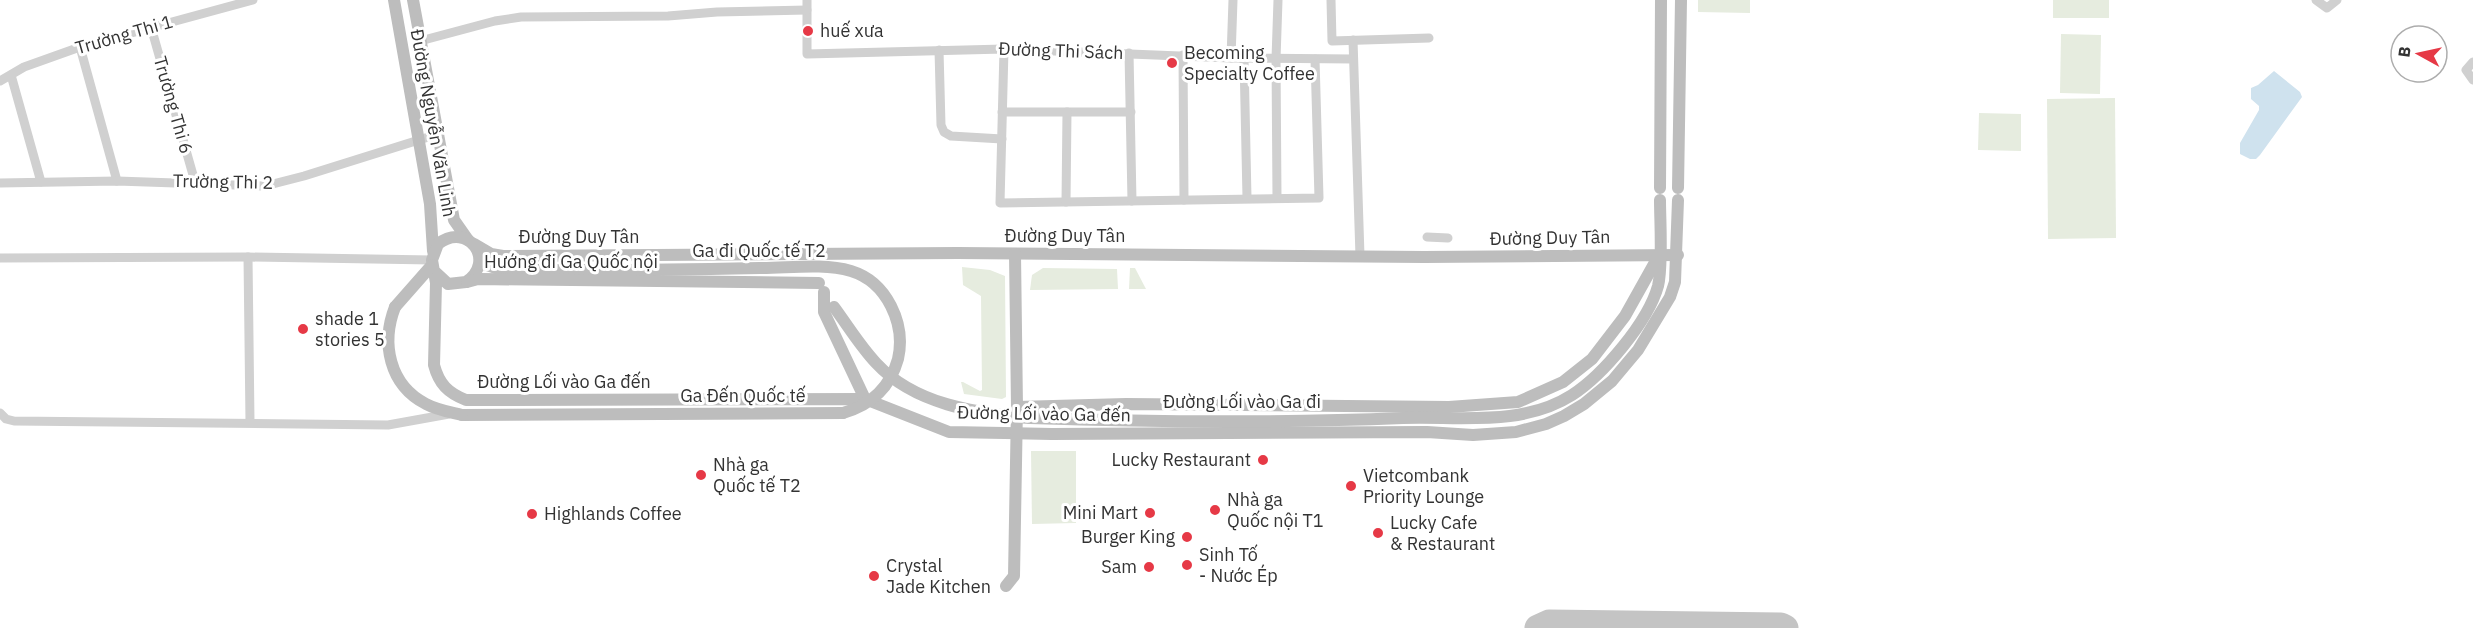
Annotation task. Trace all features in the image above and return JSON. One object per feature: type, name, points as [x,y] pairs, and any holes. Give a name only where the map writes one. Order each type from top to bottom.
[{"type":"street","name":"Trường Thi 1","points":[[0,81],[24,67],[80,47],[253,0]]},
{"type":"street","name":"Đường Nguyễn Văn Linh","points":[[394,0],[433,224],[433,262]]},
{"type":"street","name":"Đường Nguyễn Văn Linh","points":[[413,0],[454,220],[470,242]]},
{"type":"street","points":[[1232,58],[1233,0]]},
{"type":"street","points":[[1277,198],[1278,0]]},
{"type":"street","points":[[1331,0],[1332,41],[1429,38]]},
{"type":"street","points":[[1017,406],[1126,404],[1459,406],[1518,402],[1563,382],[1592,359],[1625,316],[1659,254],[1661,0]]},
{"type":"street","points":[[1677,255],[1681,0]]},
{"type":"street","points":[[2316,0],[2324,8],[2330,8],[2337,0]]},
{"type":"street","points":[[420,41],[495,21],[521,17],[668,16],[807,5]]},
{"type":"street","name":"Đường Thi Sách","points":[[807,5],[807,54],[1004,49],[1232,58],[1353,59]]},
{"type":"street","name":"Trường Thi 6","points":[[151,27],[195,182]]},
{"type":"street","points":[[1353,40],[1360,256]]},
{"type":"street","points":[[80,47],[117,181]]},
{"type":"street","points":[[1004,49],[1000,202],[1318,198],[1315,59]]},
{"type":"street","points":[[939,51],[941,125],[944,132],[951,136],[1002,140]]},
{"type":"street","points":[[1129,53],[1132,201]]},
{"type":"street","points":[[1183,55],[1184,200]]},
{"type":"street","points":[[1244,58],[1247,198]]},
{"type":"street","points":[[2473,62],[2466,70],[2473,80]]},
{"type":"street","points":[[11,75],[41,182]]},
{"type":"street","points":[[1661,107],[1679,108]]},
{"type":"street","points":[[1002,112],[1131,112]]},
{"type":"street","points":[[1066,202],[1067,112]]},
{"type":"street","name":"Trường Thi 2","points":[[0,183],[117,181],[276,185],[438,134]]},
{"type":"street","points":[[452,237],[470,242],[480,258],[477,272],[460,285],[448,284],[433,262],[438,244],[452,237]]},
{"type":"street","points":[[1427,237],[1448,238]]},
{"type":"street","name":"Đường Duy Tân","points":[[470,242],[491,254],[503,256],[1677,255]]},
{"type":"street","points":[[820,254],[824,312],[865,399]]},
{"type":"street","points":[[1006,586],[1014,576],[1017,406],[1016,254]]},
{"type":"street","name":"Đường Lối vào Ga đi","points":[[822,287],[834,307],[877,364],[913,389],[956,408],[1030,418],[1481,419],[1530,412],[1570,396],[1594,378],[1617,354],[1653,297],[1658,285],[1659,254]]},
{"type":"street","name":"Đường Lối vào Ga đến","points":[[433,262],[436,284],[434,365],[437,377],[444,388],[454,396],[488,404],[865,399],[949,432],[1427,432],[1473,435],[1499,434],[1532,428],[1564,416],[1605,387],[1628,364],[1670,297],[1676,275],[1677,255]]},
{"type":"street","points":[[0,258],[248,257],[433,262]]},
{"type":"street","points":[[248,257],[250,422]]},
{"type":"street","name":"Ga đi Quốc tế T2","points":[[480,258],[484,264],[502,270],[812,267],[852,272],[868,279],[888,300],[901,334],[899,355],[894,372],[877,395],[866,405],[843,413]]},
{"type":"street","name":"Ga Đến Quốc tế","points":[[433,262],[395,307],[390,321],[388,343],[390,361],[397,377],[416,398],[427,405],[462,415],[843,413]]},
{"type":"street","name":"Hướng đi Ga Quốc nội","points":[[466,282],[488,279],[822,287]]},
{"type":"street","points":[[0,413],[6,419],[14,421],[388,425],[488,404]]},
{"type":"shaded area","points":[[1698,0],[1750,0],[1750,13],[1698,12]]},
{"type":"shaded area","points":[[2053,0],[2109,0],[2109,18],[2053,18]]},
{"type":"shaded area","points":[[2061,34],[2101,35],[2100,94],[2060,93]]},
{"type":"shaded area","points":[[2115,98],[2116,238],[2048,239],[2047,99]]},
{"type":"shaded area","points":[[1979,113],[2021,114],[2021,151],[1978,150]]},
{"type":"shaded area","points":[[962,267],[990,270],[1005,276],[1006,397],[1002,399],[964,394],[961,382],[982,390],[981,296],[963,285]]},
{"type":"shaded area","points":[[1043,268],[1117,269],[1118,289],[1030,290],[1032,275]]},
{"type":"shaded area","points":[[1130,268],[1135,268],[1146,289],[1129,289]]},
{"type":"shaded area","points":[[1031,451],[1076,451],[1076,523],[1032,524]]},
{"type":"water","points":[[2274,71],[2300,92],[2302,97],[2260,155],[2256,159],[2250,159],[2240,154],[2240,143],[2259,110],[2259,106],[2251,99],[2251,88]]},
{"type":"taxiway","points":[[1538,628],[1549,623],[1781,626],[1785,628]]},
{"type":"place","name":"huế xưa","points":[[808,31]]},
{"type":"place","name":"Becoming Specialty Coffee","points":[[1172,63]]},
{"type":"place","name":"shade 1 stories 5","points":[[303,329]]},
{"type":"place","name":"Lucky Restaurant","points":[[1263,460]]},
{"type":"place","name":"Nhà ga Quốc tế T2","points":[[701,475]]},
{"type":"place","name":"Vietcombank Priority Lounge","points":[[1351,486]]},
{"type":"place","name":"Nhà ga Quốc nội T1","points":[[1215,510]]},
{"type":"place","name":"Mini Mart","points":[[1150,513]]},
{"type":"place","name":"Highlands Coffee","points":[[532,514]]},
{"type":"place","name":"Lucky Cafe & Restaurant","points":[[1378,533]]},
{"type":"place","name":"Burger King","points":[[1187,537]]},
{"type":"place","name":"Sinh Tố - Nước Ép","points":[[1187,565]]},
{"type":"place","name":"Sam","points":[[1149,567]]},
{"type":"place","name":"Crystal Jade Kitchen","points":[[874,576]]}]
